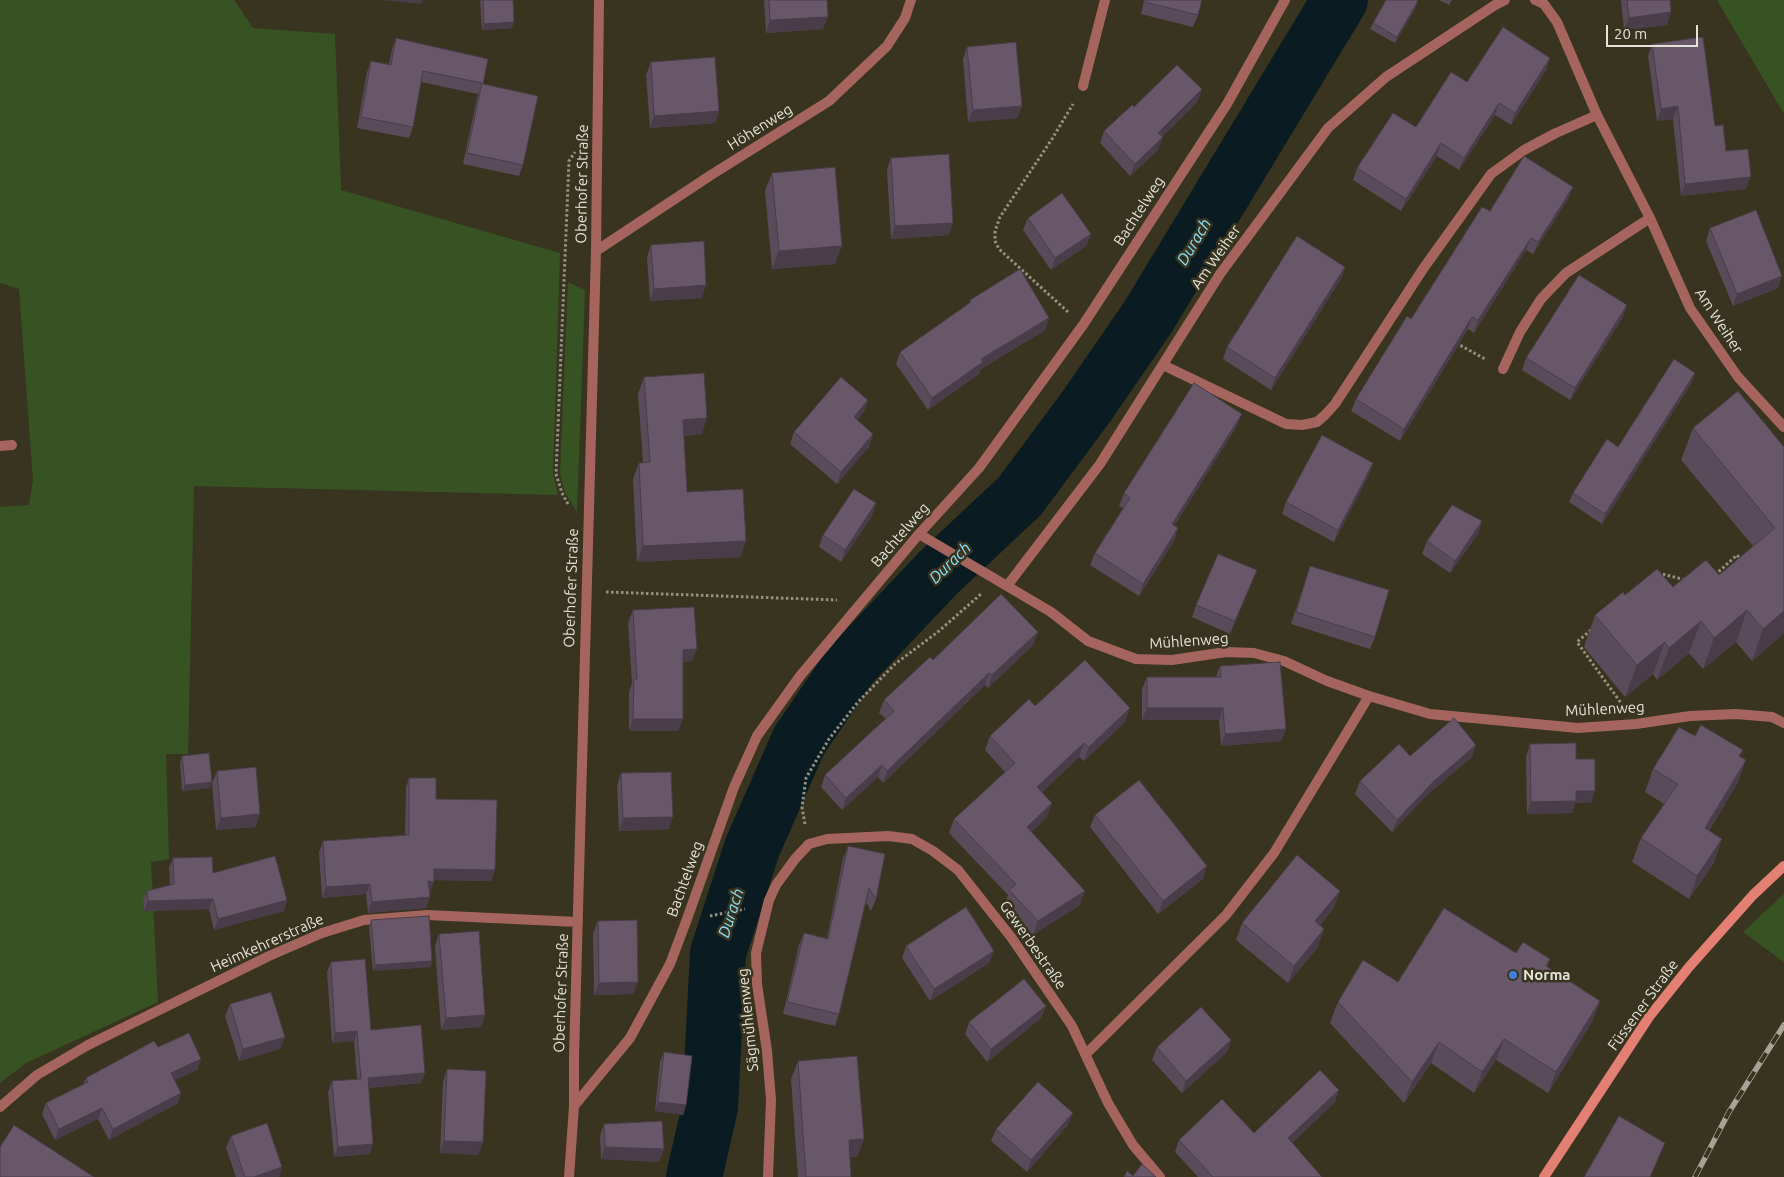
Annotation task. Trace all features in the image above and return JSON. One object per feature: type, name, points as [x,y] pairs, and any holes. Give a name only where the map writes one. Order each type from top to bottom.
[{"type":"main road","name":"Füssener Straße","points":[[1544,1177],[1649,1017],[1708,946],[1784,866]]},
{"type":"street","name":"Oberhofer Straße","points":[[569,1177],[574,1106],[587,540],[596,251],[599,0]]},
{"type":"street","name":"Höhenweg","points":[[596,251],[829,101],[887,46],[905,18],[911,0]]},
{"type":"street","points":[[1083,86],[1105,0]]},
{"type":"street","name":"Bachtelweg","points":[[574,1106],[630,1038],[670,964],[688,919],[734,787],[758,736],[800,676],[919,534],[979,468],[1083,325],[1227,104],[1284,0]]},
{"type":"street","name":"Am Weiher","points":[[1007,586],[1100,464],[1220,274],[1328,128],[1386,77],[1505,0]]},
{"type":"street","name":"Am Weiher","points":[[1535,0],[1544,4],[1557,22],[1596,115],[1650,218],[1690,308],[1738,377],[1784,427]]},
{"type":"street","points":[[1163,365],[1286,424],[1302,425],[1317,422],[1335,404],[1423,269],[1491,174],[1524,150],[1556,132],[1596,115]]},
{"type":"street","points":[[1503,369],[1520,332],[1547,292],[1566,273],[1650,218]]},
{"type":"street","points":[[0,446],[12,445]]},
{"type":"street","name":"Mühlenweg","points":[[919,534],[1051,612],[1088,641],[1136,659],[1172,660],[1226,652],[1254,653],[1284,660],[1327,680],[1369,696],[1430,714],[1578,728],[1636,724],[1690,716],[1736,714],[1772,717],[1784,723]]},
{"type":"street","points":[[1086,1054],[1226,915],[1274,853],[1369,696]]},
{"type":"street","name":"Gewerbestraße","points":[[810,844],[827,839],[862,837],[888,836],[912,839],[933,851],[958,870],[1011,937],[1072,1026],[1108,1103],[1133,1145],[1160,1177]]},
{"type":"street","name":"Sägmühlenweg","points":[[768,1177],[771,1100],[767,1051],[757,984],[756,953],[766,909],[772,893],[795,859],[810,844]]},
{"type":"street","name":"Heimkehrerstraße","points":[[0,1106],[37,1075],[88,1045],[322,932],[364,920],[428,915],[578,922]]},
{"type":"path","points":[[1083,86],[1052,138],[1000,217],[995,231],[995,241],[999,249],[1083,325]]},
{"type":"path","points":[[587,540],[562,494],[556,474],[569,162],[598,117]]},
{"type":"path","points":[[1454,342],[1503,369]]},
{"type":"path","points":[[1710,580],[1737,555],[1743,562]]},
{"type":"path","points":[[1651,579],[1658,572],[1695,583]]},
{"type":"path","points":[[810,844],[802,807],[806,778],[829,739],[858,702],[895,664],[978,597],[993,577]]},
{"type":"path","points":[[586,591],[863,601]]},
{"type":"path","points":[[1592,629],[1577,642],[1636,724]]},
{"type":"path","points":[[688,919],[745,910]]},
{"type":"green space","points":[[0,0],[234,0],[253,28],[335,34],[341,190],[560,253],[553,474],[558,495],[194,486],[188,754],[166,754],[169,859],[151,862],[158,1002],[26,1063],[0,1083],[0,507],[29,505],[33,480],[19,289],[0,283]]},
{"type":"green space","points":[[1717,0],[1784,0],[1784,114]]},
{"type":"green space","points":[[568,282],[585,290],[577,512],[565,493],[560,474]]},
{"type":"green space","points":[[1784,894],[1784,962],[1743,932]]},
{"type":"building","points":[[483,0],[513,0],[514,22],[484,24]]},
{"type":"building","points":[[769,0],[827,0],[828,17],[770,20]]},
{"type":"building","points":[[1145,0],[1202,0],[1198,15],[1145,2]]},
{"type":"building","points":[[1386,0],[1418,1],[1397,37],[1373,23]]},
{"type":"building","points":[[1627,0],[1670,0],[1671,12],[1629,18]]},
{"type":"building","points":[[1503,27],[1550,58],[1515,113],[1499,103],[1464,158],[1441,143],[1406,199],[1357,168],[1393,113],[1416,127],[1451,72],[1467,82]]},
{"type":"building","points":[[1703,37],[1715,126],[1723,125],[1726,151],[1748,149],[1751,177],[1685,184],[1678,106],[1661,109],[1652,44]]},
{"type":"building","points":[[396,38],[488,59],[483,84],[538,96],[523,165],[467,153],[482,83],[423,71],[413,127],[361,117],[371,61],[391,65]]},
{"type":"building","points":[[1016,42],[1022,106],[973,110],[967,47]]},
{"type":"building","points":[[715,57],[719,111],[654,116],[651,62]]},
{"type":"building","points":[[1177,65],[1202,89],[1158,133],[1163,137],[1135,164],[1104,131],[1132,105],[1134,107]]},
{"type":"building","points":[[949,154],[953,223],[895,226],[891,158]]},
{"type":"building","points":[[1524,156],[1573,187],[1538,242],[1531,238],[1478,320],[1472,317],[1404,429],[1356,399],[1407,316],[1411,319],[1482,207],[1490,211]]},
{"type":"building","points":[[835,167],[842,246],[779,251],[772,173]]},
{"type":"building","points":[[1062,193],[1091,234],[1055,258],[1028,218]]},
{"type":"building","points":[[1756,210],[1782,276],[1737,294],[1710,228]]},
{"type":"building","points":[[1297,236],[1345,267],[1275,378],[1227,347]]},
{"type":"building","points":[[704,241],[706,285],[654,289],[651,245]]},
{"type":"building","points":[[1020,269],[1049,318],[981,359],[983,362],[932,398],[900,352],[971,302],[970,300]]},
{"type":"building","points":[[1579,275],[1627,305],[1575,388],[1526,358]]},
{"type":"building","points":[[1674,359],[1695,373],[1605,514],[1573,493],[1607,439],[1618,447]]},
{"type":"building","points":[[704,373],[707,418],[683,420],[687,492],[743,489],[746,541],[643,546],[639,463],[650,462],[644,377]]},
{"type":"building","points":[[841,377],[868,400],[854,417],[873,434],[841,472],[794,432]]},
{"type":"building","points":[[1194,383],[1242,414],[1172,524],[1178,528],[1143,584],[1095,553],[1130,498],[1124,493]]},
{"type":"building","points":[[1738,391],[1784,447],[1784,611],[1763,629],[1747,610],[1714,638],[1701,621],[1669,648],[1665,642],[1637,665],[1595,615],[1623,592],[1625,595],[1657,569],[1673,587],[1706,560],[1719,575],[1775,528],[1693,428]]},
{"type":"building","points":[[1322,435],[1373,463],[1338,530],[1286,502]]},
{"type":"building","points":[[854,489],[876,503],[845,550],[823,535]]},
{"type":"building","points":[[1452,505],[1482,521],[1455,561],[1427,541]]},
{"type":"building","points":[[1218,554],[1257,570],[1235,621],[1196,605]]},
{"type":"building","points":[[1310,566],[1389,590],[1375,637],[1296,612]]},
{"type":"building","points":[[1001,594],[1038,632],[992,675],[989,673],[887,771],[882,765],[846,798],[825,775],[894,711],[884,700],[930,657],[933,660]]},
{"type":"building","points":[[694,607],[697,649],[683,650],[683,719],[633,719],[634,679],[637,679],[633,610]]},
{"type":"building","points":[[1085,660],[1130,708],[1089,747],[1084,743],[1037,787],[1052,803],[1027,827],[1085,891],[1038,921],[1009,890],[1016,884],[954,819],[1015,763],[990,736],[1029,699],[1035,706]]},
{"type":"building","points":[[1280,662],[1286,729],[1225,734],[1223,708],[1147,708],[1147,677],[1221,677],[1220,666]]},
{"type":"building","points":[[1454,718],[1476,745],[1433,782],[1397,820],[1360,781],[1399,744],[1410,756]]},
{"type":"building","points":[[1701,725],[1743,750],[1739,756],[1746,760],[1705,828],[1722,839],[1697,876],[1641,838],[1678,784],[1653,769],[1679,727],[1695,736]]},
{"type":"building","points":[[1576,743],[1576,759],[1595,759],[1595,791],[1576,791],[1576,801],[1531,802],[1530,744]]},
{"type":"building","points":[[209,753],[212,782],[185,785],[182,756]]},
{"type":"building","points":[[256,767],[260,814],[221,818],[217,771]]},
{"type":"building","points":[[671,772],[673,817],[623,818],[621,773]]},
{"type":"building","points":[[409,778],[436,778],[436,799],[497,800],[495,870],[434,869],[434,882],[428,881],[430,897],[372,902],[370,884],[326,887],[323,841],[409,835]]},
{"type":"building","points":[[1139,780],[1207,866],[1163,901],[1095,815]]},
{"type":"building","points":[[848,846],[885,854],[876,899],[869,888],[839,1014],[787,1002],[804,933],[828,939]]},
{"type":"building","points":[[1297,855],[1340,891],[1315,921],[1324,929],[1294,966],[1242,923]]},
{"type":"building","points":[[275,856],[287,900],[218,919],[213,899],[148,901],[147,891],[174,884],[173,858],[212,857],[213,873]]},
{"type":"building","points":[[966,907],[994,951],[934,989],[906,946]]},
{"type":"building","points":[[1444,908],[1516,953],[1523,942],[1550,959],[1546,966],[1600,1001],[1556,1072],[1504,1039],[1482,1072],[1439,1042],[1412,1082],[1338,1002],[1363,960],[1398,982]]},
{"type":"building","points":[[429,916],[432,961],[375,965],[371,920]]},
{"type":"building","points":[[637,920],[638,982],[599,983],[598,921]]},
{"type":"building","points":[[479,931],[485,1015],[446,1018],[439,934]]},
{"type":"building","points":[[365,959],[371,1030],[421,1025],[425,1073],[368,1078],[373,1144],[338,1147],[332,1081],[361,1079],[357,1031],[335,1033],[331,962]]},
{"type":"building","points":[[1024,979],[1046,1006],[991,1049],[969,1022]]},
{"type":"building","points":[[271,992],[285,1037],[243,1049],[230,1004]]},
{"type":"building","points":[[1201,1007],[1231,1040],[1186,1081],[1157,1047]]},
{"type":"building","points":[[189,1033],[201,1059],[171,1073],[181,1093],[113,1129],[102,1108],[59,1129],[46,1103],[88,1082],[86,1078],[154,1041],[158,1047]]},
{"type":"building","points":[[664,1052],[692,1056],[686,1105],[658,1102]]},
{"type":"building","points":[[857,1056],[864,1139],[849,1140],[851,1177],[806,1177],[798,1061]]},
{"type":"building","points":[[447,1069],[486,1071],[483,1142],[444,1141]]},
{"type":"building","points":[[1320,1070],[1339,1090],[1288,1138],[1322,1177],[1213,1177],[1179,1140],[1222,1099],[1254,1133]]},
{"type":"building","points":[[1038,1082],[1073,1113],[1031,1160],[996,1129]]},
{"type":"building","points":[[1619,1116],[1665,1143],[1650,1177],[1584,1177]]},
{"type":"building","points":[[662,1121],[664,1149],[605,1147],[604,1124]]},
{"type":"building","points":[[267,1123],[282,1167],[254,1177],[245,1177],[231,1136]]},
{"type":"building","points":[[14,1125],[94,1177],[0,1177],[0,1147]]},
{"type":"building","points":[[1142,1164],[1156,1177],[1124,1177],[1127,1171],[1133,1176]]},
{"type":"waterway","name":"Durach","points":[[694,1177],[710,1107],[718,953],[752,848],[799,741],[850,666],[939,572],[1020,496],[1086,407],[1148,317],[1340,0]]},
{"type":"railway","points":[[1695,1177],[1729,1112],[1784,1025]]},
{"type":"place","name":"Norma","points":[[1513,975]]}]
